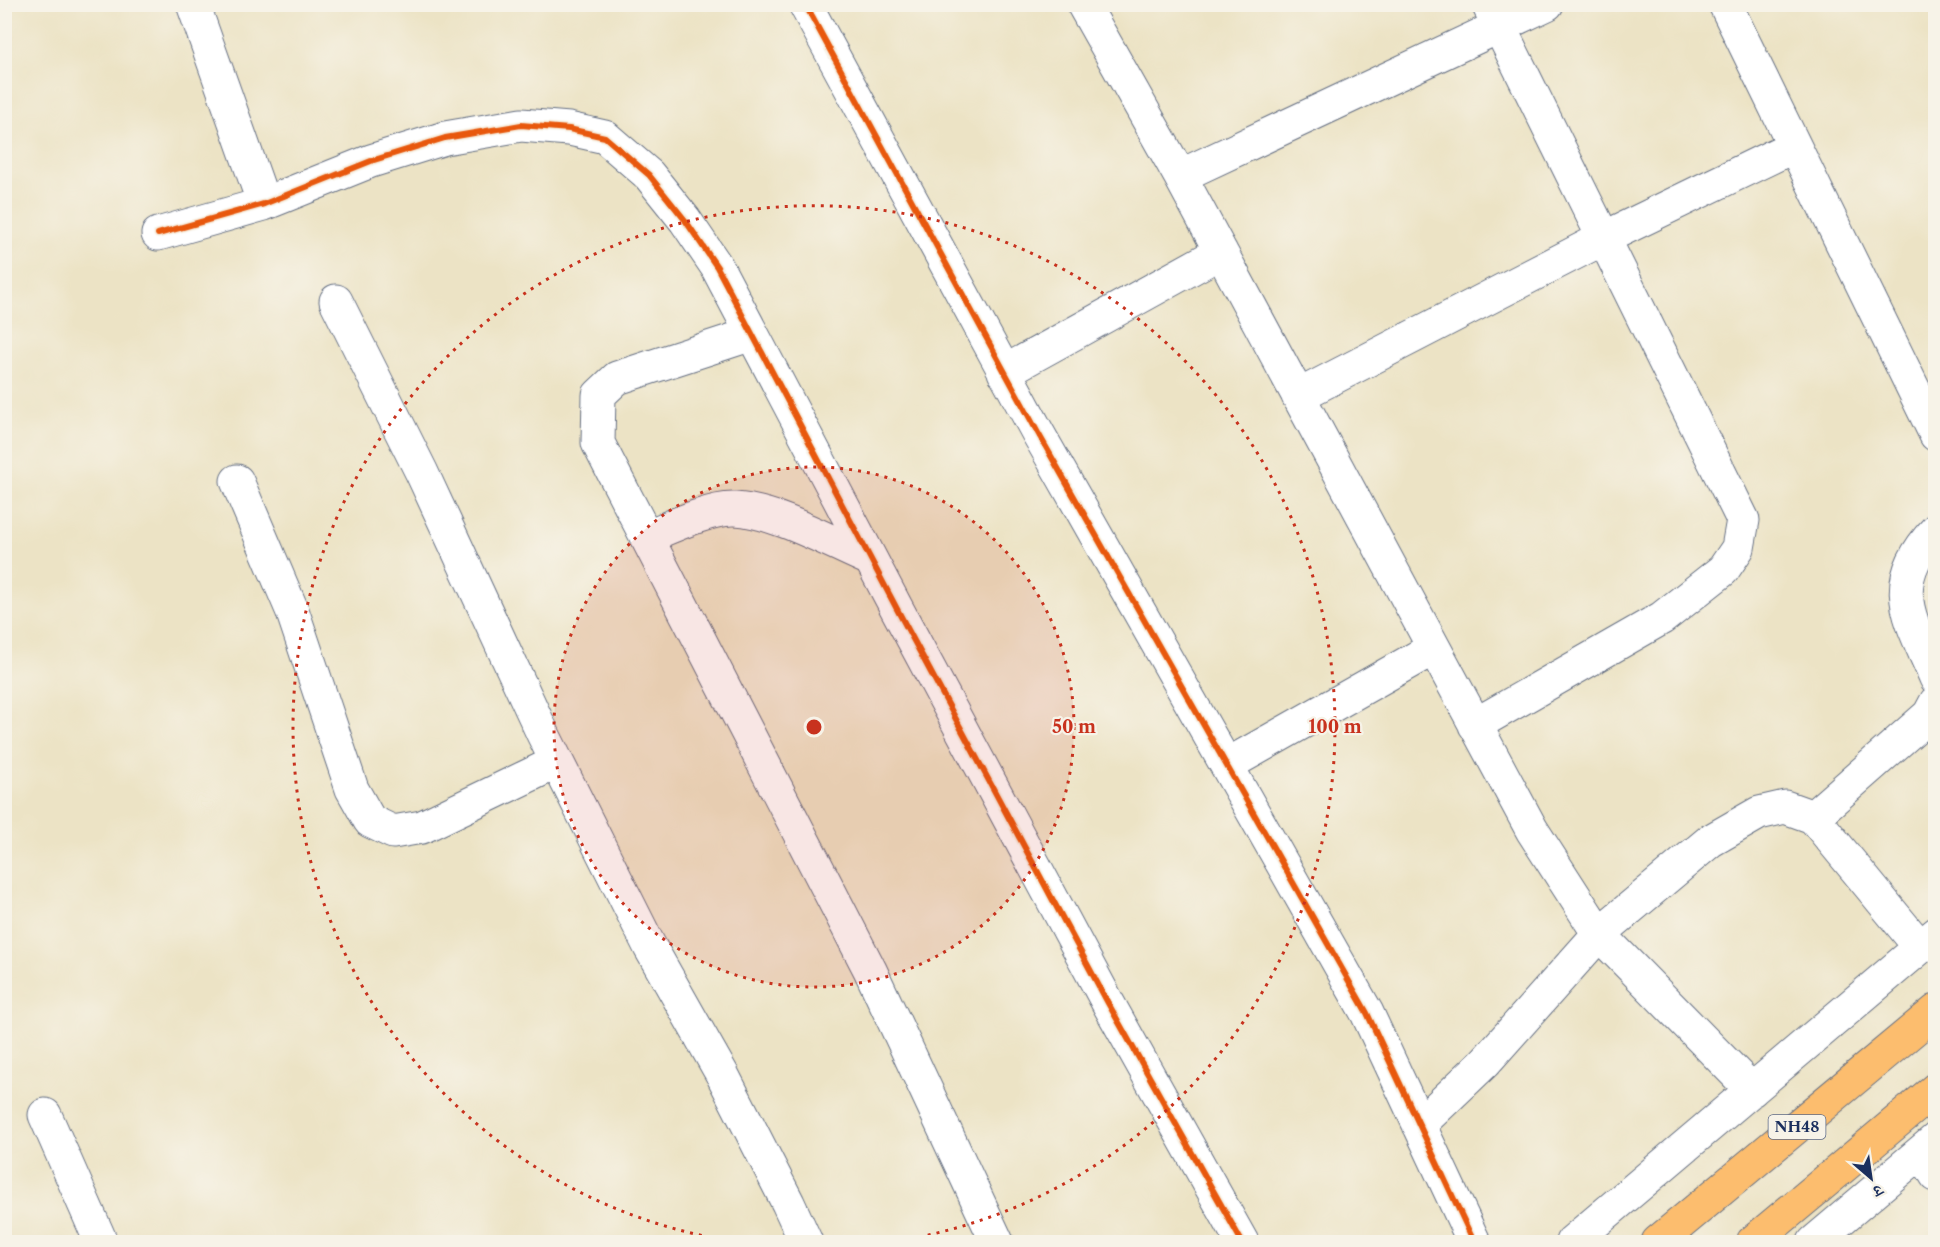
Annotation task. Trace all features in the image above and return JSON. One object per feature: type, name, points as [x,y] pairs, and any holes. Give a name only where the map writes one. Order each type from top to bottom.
[{"type":"highway","name":"NH48","points":[[1658,1242],[1935,1011]]},
{"type":"highway","points":[[1753,1242],[1935,1089]]},
{"type":"street","points":[[193,4],[264,204]]},
{"type":"street","points":[[805,4],[1004,372],[1367,1013],[1474,1242]]},
{"type":"street","points":[[1083,4],[1180,176],[1532,830],[1599,934],[1752,1090]]},
{"type":"street","points":[[1180,176],[1494,16],[1547,4]]},
{"type":"street","points":[[1725,4],[1935,435]]},
{"type":"street","points":[[1475,725],[1662,618],[1724,570],[1738,548],[1743,520],[1494,16]]},
{"type":"street","points":[[159,234],[264,204],[371,161],[445,138],[521,125],[569,129],[605,137],[649,175],[685,220],[717,267],[870,560],[1108,1003],[1242,1242]]},
{"type":"street","points":[[1298,396],[1604,238],[1794,146]]},
{"type":"street","points":[[1004,372],[1221,252]]},
{"type":"street","points":[[336,301],[422,473],[557,762],[650,947],[722,1074],[806,1242]]},
{"type":"street","points":[[752,334],[616,378],[598,394],[598,443],[870,970],[997,1242]]},
{"type":"street","points":[[237,481],[292,610],[352,789],[370,821],[393,832],[422,827],[557,762]]},
{"type":"street","points":[[646,537],[698,516],[734,509],[770,515],[870,560]]},
{"type":"street","points":[[1935,530],[1926,540],[1913,563],[1905,584],[1907,609],[1935,678]]},
{"type":"street","points":[[1227,765],[1434,648]]},
{"type":"street","points":[[1813,818],[1929,715],[1935,702]]},
{"type":"street","points":[[1419,1125],[1485,1062],[1599,934],[1710,841],[1760,813],[1785,807],[1813,818],[1928,941],[1572,1242]]},
{"type":"street","points":[[45,1115],[102,1242]]},
{"type":"street","points":[[1814,1242],[1931,1155]]},
{"type":"cycle path","points":[[805,4],[1038,433],[1367,1013],[1474,1242]]},
{"type":"cycle path","points":[[158,234],[264,204],[371,161],[445,138],[521,125],[569,129],[605,137],[649,175],[685,220],[717,267],[1108,1003],[1242,1242]]}]
